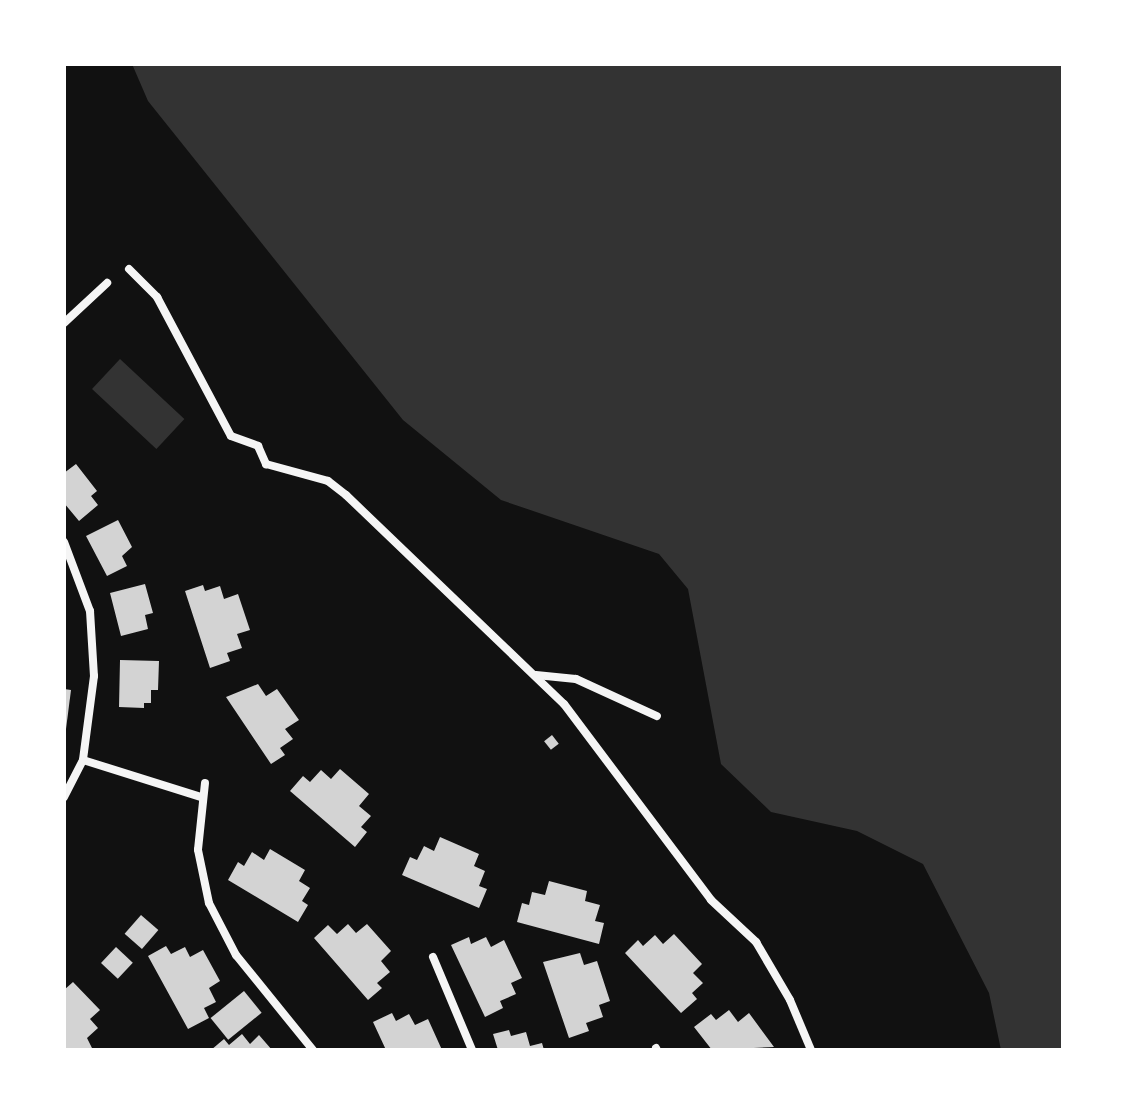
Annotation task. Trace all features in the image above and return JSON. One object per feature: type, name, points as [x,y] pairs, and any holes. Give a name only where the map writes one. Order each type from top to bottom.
[{"type":"street","points":[[129,269],[157,297],[231,436],[258,446],[266,464],[328,481],[346,495],[564,704],[664,830],[711,900],[756,942],[790,1000],[811,1050]]},
{"type":"street","points":[[64,323],[107,283]]},
{"type":"street","points":[[64,542],[81,578],[94,640],[91,718],[83,760],[64,797]]},
{"type":"street","points":[[535,675],[576,679],[657,716]]},
{"type":"street","points":[[83,760],[201,797]]},
{"type":"street","points":[[205,783],[201,797],[198,850],[209,903],[236,955],[313,1050]]},
{"type":"street","points":[[433,957],[472,1050]]},
{"type":"shaded area","points":[[132,64],[1063,64],[1063,1050],[1001,1050],[989,993],[923,864],[857,831],[771,812],[721,764],[688,589],[659,554],[501,500],[403,420],[148,101]]},
{"type":"shaded area","points":[[120,359],[184,419],[156,449],[92,389]]},
{"type":"building","points":[[76,464],[97,491],[91,496],[98,505],[79,521],[64,503],[64,473]]},
{"type":"building","points":[[118,520],[132,547],[122,556],[127,566],[107,576],[86,536]]},
{"type":"building","points":[[145,584],[153,613],[145,615],[148,629],[121,636],[110,593]]},
{"type":"building","points":[[203,585],[205,591],[220,586],[224,599],[238,594],[250,630],[237,634],[242,648],[227,653],[230,661],[210,668],[185,591]]},
{"type":"building","points":[[120,660],[159,661],[158,690],[151,690],[151,703],[144,703],[144,708],[119,707]]},
{"type":"building","points":[[258,684],[266,696],[277,689],[299,720],[285,729],[293,739],[280,748],[285,755],[271,764],[226,697]]},
{"type":"building","points":[[64,689],[71,690],[66,729],[64,728]]},
{"type":"building","points":[[552,735],[559,744],[551,750],[544,741]]},
{"type":"building","points":[[340,769],[369,794],[359,806],[371,816],[361,827],[367,832],[355,847],[290,791],[303,776],[310,782],[321,770],[331,779]]},
{"type":"building","points":[[440,837],[479,854],[474,866],[485,871],[479,886],[487,889],[479,908],[402,875],[410,857],[417,860],[424,846],[434,851]]},
{"type":"building","points":[[270,849],[305,870],[299,881],[310,888],[302,901],[308,905],[298,922],[228,880],[238,862],[244,866],[252,852],[264,860]]},
{"type":"building","points":[[549,881],[587,891],[585,901],[600,905],[595,921],[604,923],[599,944],[517,922],[522,903],[529,905],[532,892],[545,895]]},
{"type":"building","points":[[141,915],[158,930],[142,949],[125,934]]},
{"type":"building","points":[[348,924],[356,933],[367,924],[391,951],[381,961],[390,972],[377,983],[382,988],[368,1000],[314,938],[328,925],[337,934]]},
{"type":"building","points":[[674,934],[702,964],[693,973],[703,983],[692,993],[697,999],[681,1013],[625,953],[638,940],[643,946],[655,935],[663,944]]},
{"type":"building","points":[[469,937],[471,944],[486,937],[491,947],[504,940],[522,978],[511,983],[516,994],[500,1001],[503,1008],[485,1017],[451,945]]},
{"type":"building","points":[[166,946],[171,954],[185,947],[190,957],[203,950],[220,981],[209,988],[216,1002],[204,1008],[209,1018],[188,1029],[148,956]]},
{"type":"building","points":[[116,947],[133,963],[118,979],[101,963]]},
{"type":"building","points":[[580,953],[584,965],[597,961],[610,1001],[599,1005],[603,1017],[586,1023],[589,1031],[569,1038],[543,962]]},
{"type":"building","points":[[73,982],[100,1010],[90,1019],[98,1028],[87,1038],[93,1050],[64,1049],[64,990]]},
{"type":"building","points":[[244,991],[262,1013],[228,1040],[211,1018]]},
{"type":"building","points":[[729,1010],[738,1022],[749,1013],[774,1047],[712,1050],[694,1027],[711,1014],[716,1020]]},
{"type":"building","points":[[392,1013],[396,1021],[409,1014],[415,1025],[428,1019],[442,1050],[386,1050],[373,1022]]},
{"type":"building","points":[[509,1030],[511,1036],[526,1032],[530,1046],[542,1043],[544,1050],[498,1050],[493,1034]]},
{"type":"building","points":[[242,1034],[250,1044],[259,1035],[272,1050],[211,1050],[224,1039],[229,1045]]}]
